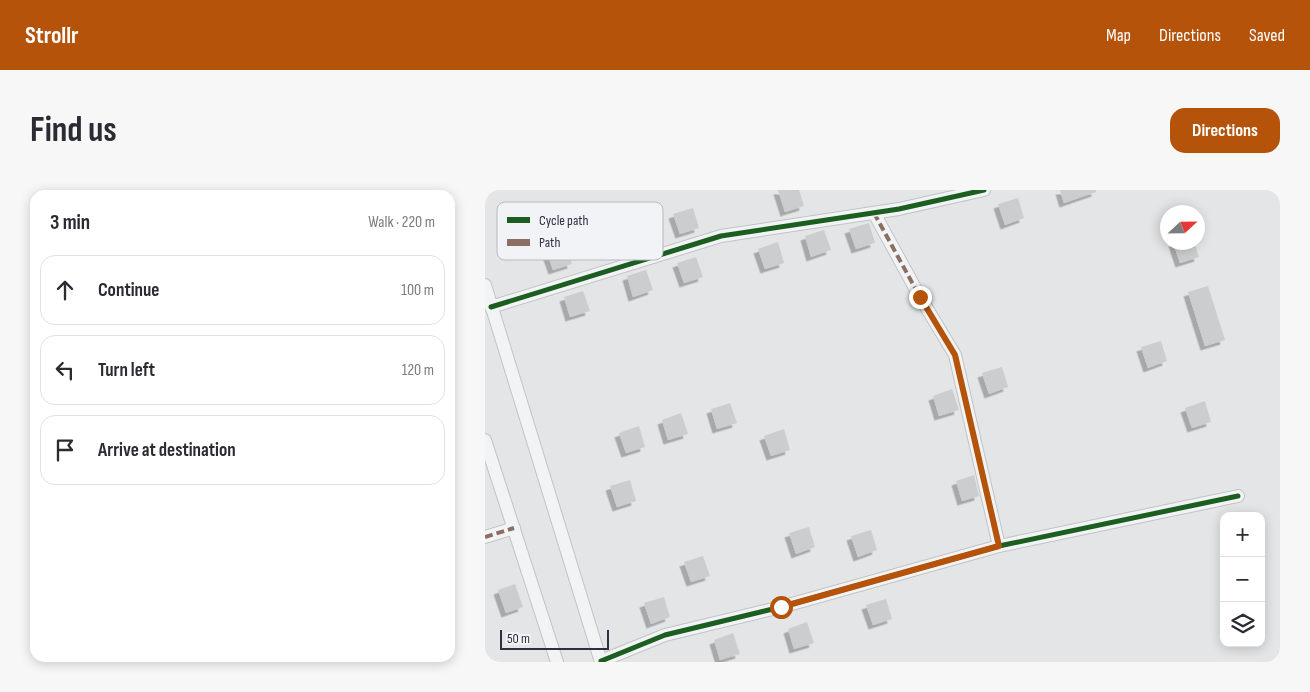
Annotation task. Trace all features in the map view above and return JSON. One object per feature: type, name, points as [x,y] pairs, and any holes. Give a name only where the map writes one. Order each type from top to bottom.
[{"type":"street","points":[[663,254],[721,236],[874,212],[984,190]]},
{"type":"street","points":[[874,212],[920,297],[955,355],[999,546]]},
{"type":"street","points":[[491,307],[643,260]]},
{"type":"street","points":[[485,285],[601,662],[665,635],[781,607],[999,546],[1238,496]]},
{"type":"street","points":[[485,440],[557,662]]},
{"type":"street","points":[[485,537],[514,528]]},
{"type":"building","points":[[778,190],[799,190],[804,206],[785,212]]},
{"type":"building","points":[[1060,190],[1096,190],[1096,192],[1064,203]]},
{"type":"building","points":[[1018,198],[1024,218],[1005,225],[998,204]]},
{"type":"building","points":[[693,208],[699,228],[680,234],[673,214]]},
{"type":"building","points":[[869,223],[875,243],[856,249],[849,229]]},
{"type":"building","points":[[824,230],[831,250],[811,257],[805,236]]},
{"type":"building","points":[[778,242],[784,263],[765,269],[758,249]]},
{"type":"building","points":[[1176,250],[1197,250],[1199,257],[1180,263]]},
{"type":"building","points":[[696,257],[703,277],[684,283],[677,263]]},
{"type":"building","points":[[550,260],[571,260],[572,264],[553,270]]},
{"type":"building","points":[[646,270],[653,290],[633,297],[627,276]]},
{"type":"building","points":[[1208,286],[1225,340],[1205,346],[1188,292]]},
{"type":"building","points":[[583,291],[590,311],[570,317],[564,297]]},
{"type":"building","points":[[1161,341],[1167,361],[1148,368],[1141,347]]},
{"type":"building","points":[[1002,367],[1008,387],[989,394],[982,373]]},
{"type":"building","points":[[952,389],[959,410],[939,416],[933,396]]},
{"type":"building","points":[[1205,401],[1211,422],[1192,428],[1185,408]]},
{"type":"building","points":[[730,403],[737,423],[717,429],[711,409]]},
{"type":"building","points":[[681,413],[688,434],[668,440],[662,420]]},
{"type":"building","points":[[639,426],[645,447],[626,453],[619,433]]},
{"type":"building","points":[[784,429],[790,450],[771,456],[764,436]]},
{"type":"building","points":[[974,475],[979,496],[962,501],[956,481]]},
{"type":"building","points":[[630,480],[636,501],[617,507],[610,486]]},
{"type":"building","points":[[809,527],[815,547],[796,554],[789,533]]},
{"type":"building","points":[[871,530],[877,550],[858,557],[851,536]]},
{"type":"building","points":[[703,556],[710,576],[691,582],[684,562]]},
{"type":"building","points":[[515,584],[523,607],[506,613],[498,590]]},
{"type":"building","points":[[664,597],[670,617],[651,624],[644,603]]},
{"type":"building","points":[[886,599],[892,619],[873,625],[866,605]]},
{"type":"building","points":[[807,622],[814,643],[794,649],[788,629]]},
{"type":"building","points":[[733,633],[740,654],[720,660],[714,640]]},
{"type":"marked path","points":[[874,213],[920,297],[955,355],[999,546]]},
{"type":"marked path","points":[[485,537],[514,528]]},
{"type":"cycle path","points":[[663,254],[721,236],[899,209],[984,190]]},
{"type":"cycle path","points":[[491,307],[643,260]]},
{"type":"cycle path","points":[[601,661],[665,635],[781,607],[999,546],[1238,496]]},
{"type":"route","points":[[781,607],[999,546],[955,355],[920,297]]}]
